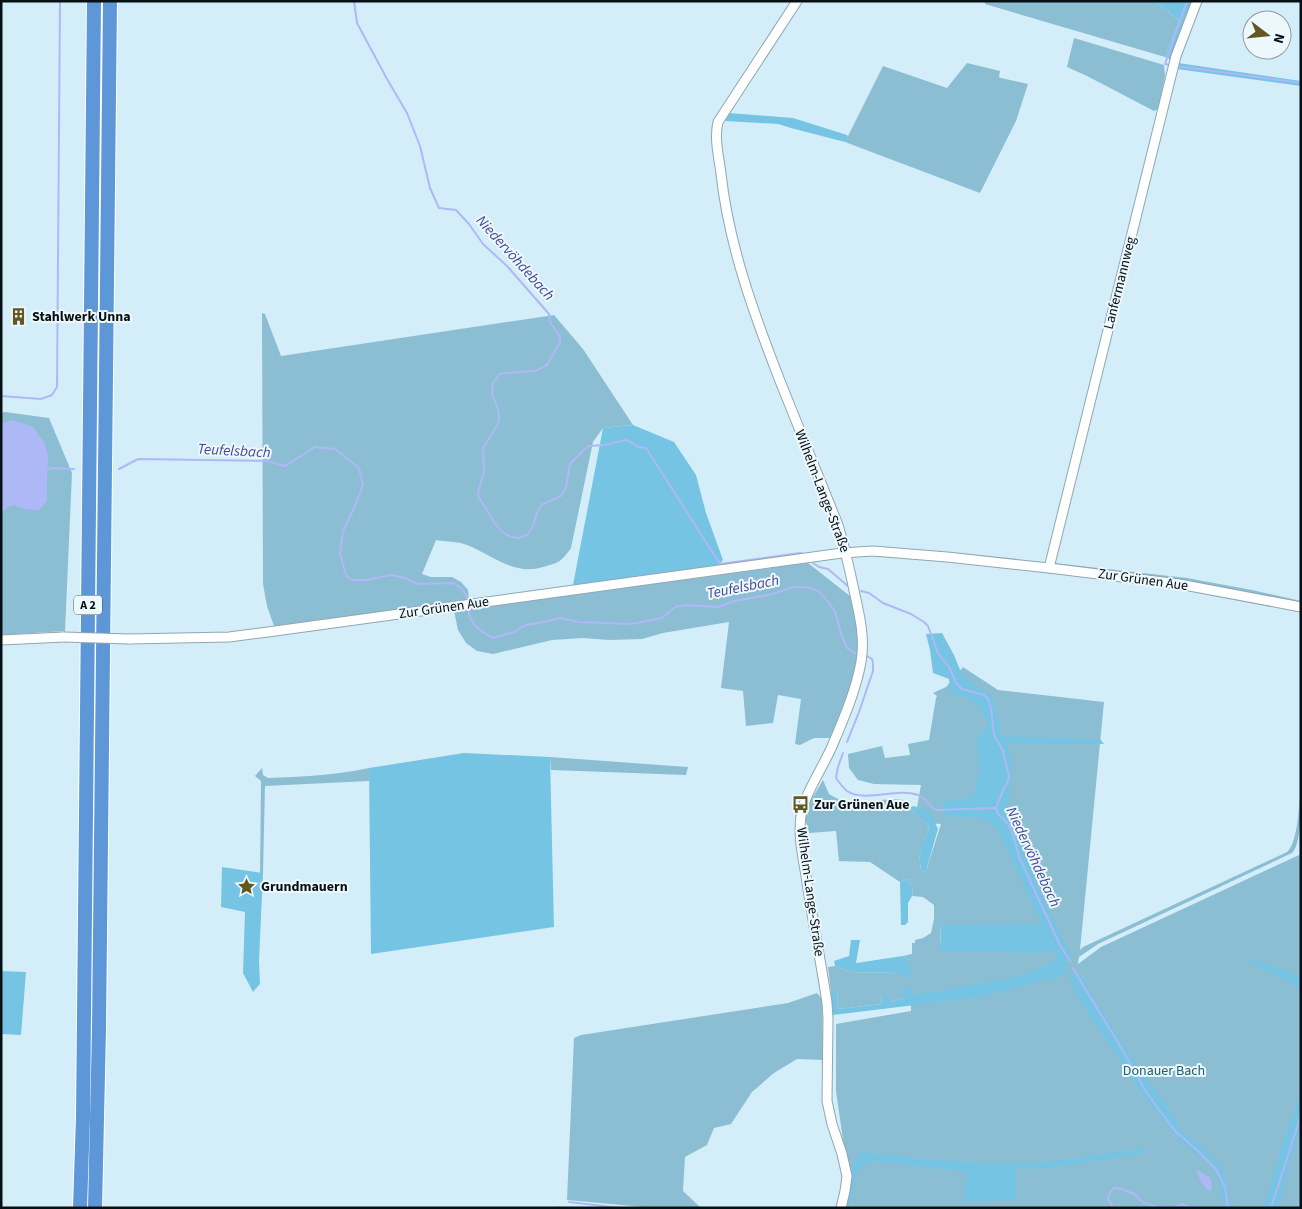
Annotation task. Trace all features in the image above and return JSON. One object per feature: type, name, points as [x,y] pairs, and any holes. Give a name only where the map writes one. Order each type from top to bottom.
[{"type":"highway","name":"A 2","points":[[80,1208],[83,1116],[94,1]]},
{"type":"highway","name":"A 2","points":[[95,1208],[99,1029],[110,1]]},
{"type":"street","name":"Wilhelm-Lange-Straße","points":[[797,1],[718,122],[716,134],[730,234],[746,290],[763,338],[838,525],[847,552],[862,628],[863,644],[857,681],[841,725],[805,799],[800,823],[801,841],[827,1003],[827,1101],[847,1176],[841,1208]]},
{"type":"street","name":"Lanfermannweg","points":[[1049,568],[1176,56],[1197,1]]},
{"type":"street","name":"Zur Grünen Aue","points":[[1,640],[64,637],[129,639],[229,637],[847,552],[873,551],[1049,568],[1179,584],[1301,607]]},
{"type":"green space","points":[[985,1],[1155,1],[1179,20],[1165,57],[985,4]]},
{"type":"green space","points":[[1074,38],[1164,65],[1165,76],[1158,109],[1154,111],[1067,67]]},
{"type":"green space","points":[[967,63],[1000,71],[999,77],[1001,78],[1028,84],[1016,121],[980,193],[845,142],[883,66],[947,88]]},
{"type":"green space","points":[[1175,69],[1177,69],[1071,490],[1069,492]]},
{"type":"green space","points":[[262,313],[265,314],[281,356],[554,315],[583,349],[633,425],[603,428],[593,442],[571,548],[562,559],[553,564],[532,569],[522,569],[513,567],[463,544],[436,540],[422,574],[431,577],[452,577],[461,582],[468,590],[469,600],[274,626],[267,606],[263,584]]},
{"type":"green space","points":[[1,413],[49,418],[72,473],[65,631],[1,635]]},
{"type":"green space","points":[[1065,508],[1054,563],[1187,578],[1301,601],[1301,604],[1187,581],[1056,566],[1052,561]]},
{"type":"green space","points":[[808,563],[850,596],[855,615],[858,649],[852,683],[831,738],[814,738],[800,745],[795,744],[801,699],[778,695],[773,723],[746,726],[743,691],[721,688],[729,622],[663,633],[642,639],[609,640],[583,638],[552,640],[493,654],[477,651],[466,643],[458,630],[454,611]]},
{"type":"green space","name":"Donauer Bach","points":[[963,667],[998,690],[1104,702],[1080,950],[1287,852],[1291,847],[1296,832],[1301,789],[1298,841],[1292,853],[1098,944],[1079,957],[1078,964],[1101,947],[1299,855],[1301,857],[1301,1208],[845,1208],[844,1147],[836,1091],[836,1024],[911,1011],[911,992],[904,987],[904,998],[890,1002],[881,995],[882,1004],[838,1009],[837,992],[831,992],[828,967],[835,966],[852,972],[899,973],[909,960],[903,956],[912,954],[912,943],[931,933],[934,905],[923,897],[912,896],[913,887],[907,879],[900,882],[870,862],[839,861],[836,831],[809,833],[805,818],[810,802],[823,780],[829,794],[838,799],[856,802],[903,800],[908,808],[916,813],[921,785],[874,784],[858,780],[849,768],[848,754],[882,746],[885,758],[910,755],[908,744],[929,740],[937,696],[933,693],[946,687]],"holes":[[[926,823],[941,824],[926,871],[921,872],[920,855],[929,826]],[[941,925],[1017,925],[940,943]]]},
{"type":"green space","points":[[550,757],[688,767],[686,775],[551,770]]},
{"type":"green space","points":[[262,768],[263,775],[268,778],[318,775],[369,768],[369,781],[265,786],[263,873],[260,873],[261,781],[255,776]]},
{"type":"green space","points":[[817,993],[822,999],[823,1060],[797,1059],[774,1073],[752,1092],[731,1124],[714,1128],[707,1145],[685,1157],[683,1191],[701,1208],[654,1208],[567,1200],[574,1038],[581,1035],[788,1003]]},
{"type":"shaded area","points":[[1155,1],[1193,1],[1172,60],[1165,57],[1179,20]]},
{"type":"shaded area","points":[[1178,63],[1301,81],[1301,86],[1177,69]]},
{"type":"shaded area","points":[[729,113],[793,118],[847,135],[848,137],[845,142],[778,124],[725,121]]},
{"type":"shaded area","points":[[13,420],[33,427],[45,444],[48,457],[47,501],[39,510],[24,509],[14,505],[1,513],[1,423]]},
{"type":"shaded area","points":[[633,425],[674,442],[696,475],[706,513],[723,560],[717,567],[573,585],[603,428]]},
{"type":"shaded area","points":[[942,633],[963,677],[992,697],[999,720],[1000,736],[1100,739],[1104,744],[1007,743],[1012,765],[1008,807],[1038,888],[1072,957],[1065,968],[1071,973],[1081,975],[1097,1004],[1147,1080],[1169,1109],[1181,1130],[1221,1167],[1226,1180],[1229,1199],[1234,1208],[1226,1208],[1216,1172],[1209,1163],[1182,1143],[1145,1098],[1078,998],[1067,972],[1057,977],[981,997],[833,1015],[831,992],[837,992],[838,1009],[882,1004],[881,995],[888,995],[890,1002],[904,998],[903,986],[910,988],[913,995],[995,981],[1030,973],[1050,964],[1057,958],[1051,950],[1040,953],[940,951],[941,925],[1042,924],[996,827],[980,818],[944,816],[943,802],[973,797],[980,770],[976,739],[989,726],[981,709],[968,698],[951,694],[949,679],[933,673],[926,634]]},
{"type":"shaded area","points":[[464,753],[550,757],[554,927],[371,954],[369,768]]},
{"type":"shaded area","points":[[914,806],[930,812],[938,829],[926,871],[921,872],[921,851],[929,826],[919,815],[908,808]]},
{"type":"shaded area","points":[[222,867],[263,873],[259,961],[260,984],[253,992],[243,973],[245,912],[221,907]]},
{"type":"shaded area","points":[[907,879],[913,887],[912,896],[908,903],[908,922],[905,925],[901,925],[900,882]]},
{"type":"shaded area","points":[[851,940],[860,940],[856,963],[903,956],[909,960],[911,976],[907,979],[899,973],[852,972],[835,966],[834,961],[849,956]]},
{"type":"shaded area","points":[[1250,958],[1299,976],[1301,972],[1301,989],[1247,960]]},
{"type":"shaded area","points":[[1,971],[26,972],[21,1035],[1,1034]]},
{"type":"shaded area","points":[[1301,1092],[1301,1124],[1279,1208],[1264,1208],[1281,1149]]},
{"type":"shaded area","points":[[1145,1148],[1146,1153],[1049,1168],[1016,1169],[1016,1200],[964,1201],[967,1172],[873,1161],[863,1166],[856,1176],[849,1208],[845,1208],[853,1165],[862,1151],[873,1154],[977,1163],[1037,1163]]},
{"type":"shaded area","points":[[1197,1170],[1209,1177],[1212,1183],[1211,1190],[1209,1191],[1204,1185]]},
{"type":"waterway","points":[[1,396],[41,399],[52,395],[57,387],[60,1]]},
{"type":"waterway","name":"Niedervöhdebach","points":[[354,1],[357,23],[407,113],[420,146],[430,188],[439,208],[456,210],[483,244],[507,266],[549,314],[551,324],[560,337],[560,342],[547,365],[535,371],[500,374],[493,383],[492,394],[498,409],[499,419],[484,447],[484,471],[478,493],[479,498],[502,532],[511,537],[519,538],[527,535],[533,526],[541,505],[561,496],[566,487],[570,464],[588,446],[605,445],[625,440],[638,447],[646,448],[720,564],[800,553],[806,555]]},
{"type":"waterway","points":[[1171,65],[1165,64],[1187,1]]},
{"type":"waterway","points":[[1176,66],[1301,83]]},
{"type":"waterway","name":"Teufelsbach","points":[[119,469],[138,459],[267,461],[285,466],[315,447],[335,449],[359,468],[363,485],[343,531],[340,554],[346,575],[351,580],[366,580],[391,575],[405,578],[418,584],[454,583],[462,589],[467,601]]},
{"type":"waterway","name":"Teufelsbach","points":[[46,471],[51,468],[74,469]]},
{"type":"waterway","name":"Niedervöhdebach","points":[[813,563],[828,569],[849,587]]},
{"type":"waterway","name":"Teufelsbach","points":[[468,609],[471,619],[476,626],[493,638],[514,632],[526,625],[560,618],[579,622],[631,624],[662,618],[675,607],[687,605],[719,607],[734,601],[773,594],[793,587],[802,587],[818,591],[824,597],[835,611],[847,648],[857,654]]},
{"type":"waterway","name":"Niedervöhdebach","points":[[861,591],[869,593],[883,603],[911,614],[924,622],[928,626],[938,653],[949,667],[956,683],[962,689],[984,695],[988,699],[991,707],[994,735],[1003,751],[1009,776],[996,808],[998,814],[1008,824],[1013,834],[1019,857],[1059,943],[1070,961]]},
{"type":"waterway","name":"Teufelsbach","points":[[847,742],[873,671],[872,659],[867,656]]},
{"type":"waterway","name":"Teufelsbach","points":[[843,753],[836,778],[847,791],[854,794],[863,796],[909,793],[921,796],[936,810],[996,808]]},
{"type":"waterway","name":"Niedervöhdebach","points":[[1073,968],[1146,1092],[1175,1131],[1216,1169],[1225,1187],[1228,1208]]},
{"type":"waterway","points":[[1271,1208],[1301,1115]]},
{"type":"waterway","points":[[1113,1208],[1108,1198],[1114,1188],[1136,1195],[1143,1202],[1158,1208]]},
{"type":"waterway","points":[[569,1202],[621,1208]]},
{"type":"waterway","points":[[1174,1208],[1182,1204],[1190,1208]]},
{"type":"place","name":"Stahlwerk Unna","points":[[18,317]]},
{"type":"place","name":"Zur Grünen Aue","points":[[800,805]]},
{"type":"place","name":"Grundmauern","points":[[247,887]]}]
